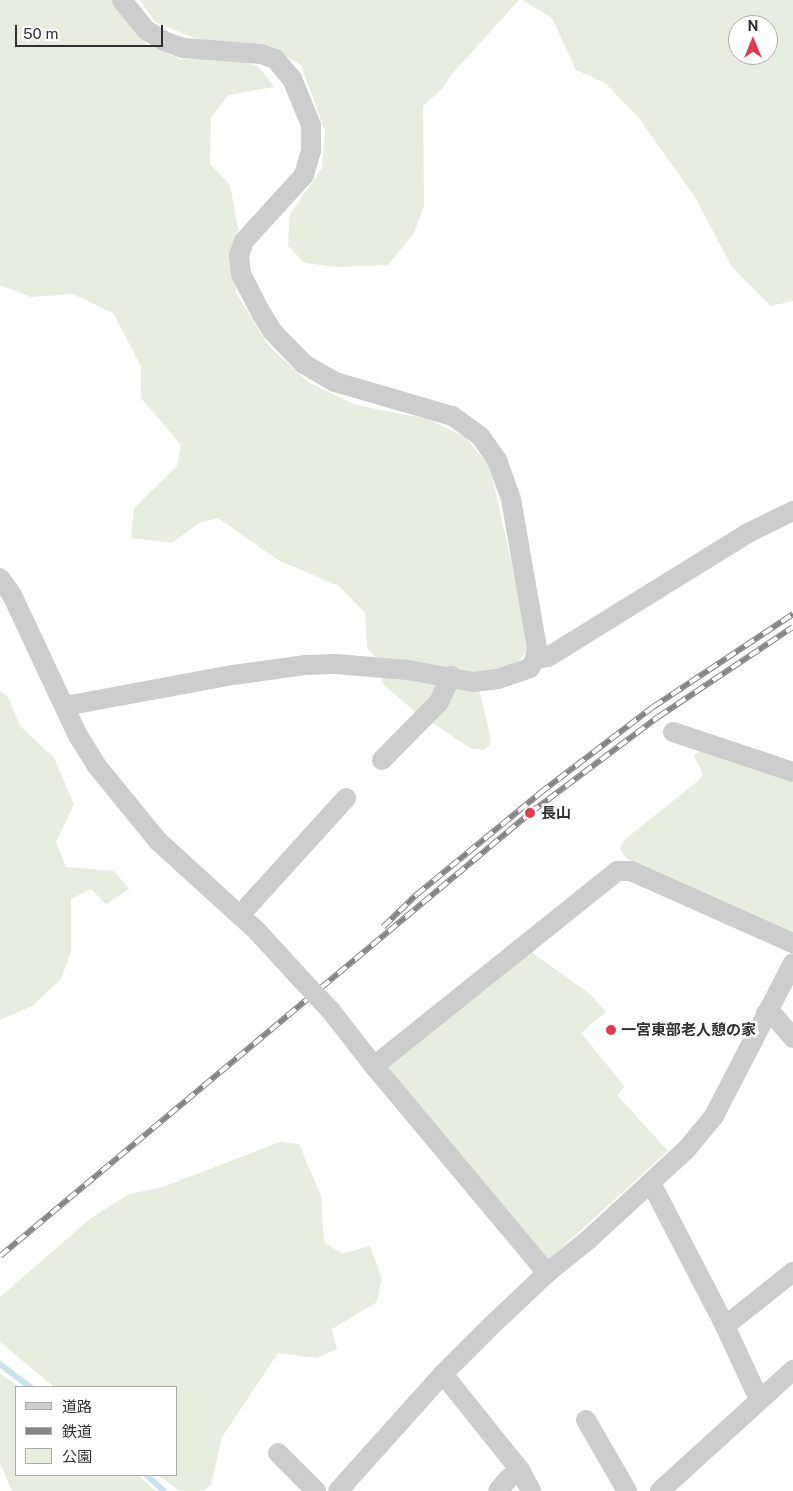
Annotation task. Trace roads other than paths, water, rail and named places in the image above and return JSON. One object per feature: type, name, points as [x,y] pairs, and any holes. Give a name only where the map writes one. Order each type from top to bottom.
[{"type":"street","points":[[64,706],[234,675],[306,665],[363,666],[451,676],[474,682],[498,679],[530,668],[535,659],[537,648],[511,500],[497,460],[480,436],[452,416],[335,382],[304,364],[274,332],[260,313],[241,274],[239,255],[244,241],[292,190],[304,174],[311,150],[311,125],[292,79],[275,59],[261,54],[183,48],[164,41],[146,30],[122,0]]},
{"type":"street","points":[[535,659],[548,657],[746,534],[793,512]]},
{"type":"street","points":[[0,578],[12,595],[77,734],[96,765],[124,802],[158,842],[240,915],[330,1011],[547,1273]]},
{"type":"street","points":[[382,760],[439,702],[451,676]]},
{"type":"street","points":[[673,732],[793,772]]},
{"type":"street","points":[[240,915],[346,798]]},
{"type":"street","points":[[374,1066],[617,871],[631,871],[793,942]]},
{"type":"street","points":[[338,1491],[443,1374],[547,1273],[651,1183],[686,1150],[714,1116],[793,963]]},
{"type":"street","points":[[766,1013],[775,1017],[793,1038]]},
{"type":"street","points":[[651,1183],[725,1326],[759,1399]]},
{"type":"street","points":[[725,1326],[793,1272]]},
{"type":"street","points":[[660,1491],[793,1370]]},
{"type":"street","points":[[443,1374],[520,1470],[530,1491]]},
{"type":"street","points":[[586,1420],[626,1491]]},
{"type":"street","points":[[278,1453],[316,1491]]},
{"type":"street","points":[[498,1491],[508,1479],[520,1470]]},
{"type":"waterway","points":[[0,1364],[30,1386]]},
{"type":"waterway","points":[[148,1476],[164,1491]]},
{"type":"railway","points":[[383,927],[416,895],[540,793],[653,707],[793,614]]},
{"type":"railway","points":[[0,1256],[530,813],[658,717],[793,627]]},
{"type":"place","name":"長山","points":[[530,813]]},
{"type":"place","name":"一宮東部老人憩の家","points":[[611,1030]]}]
